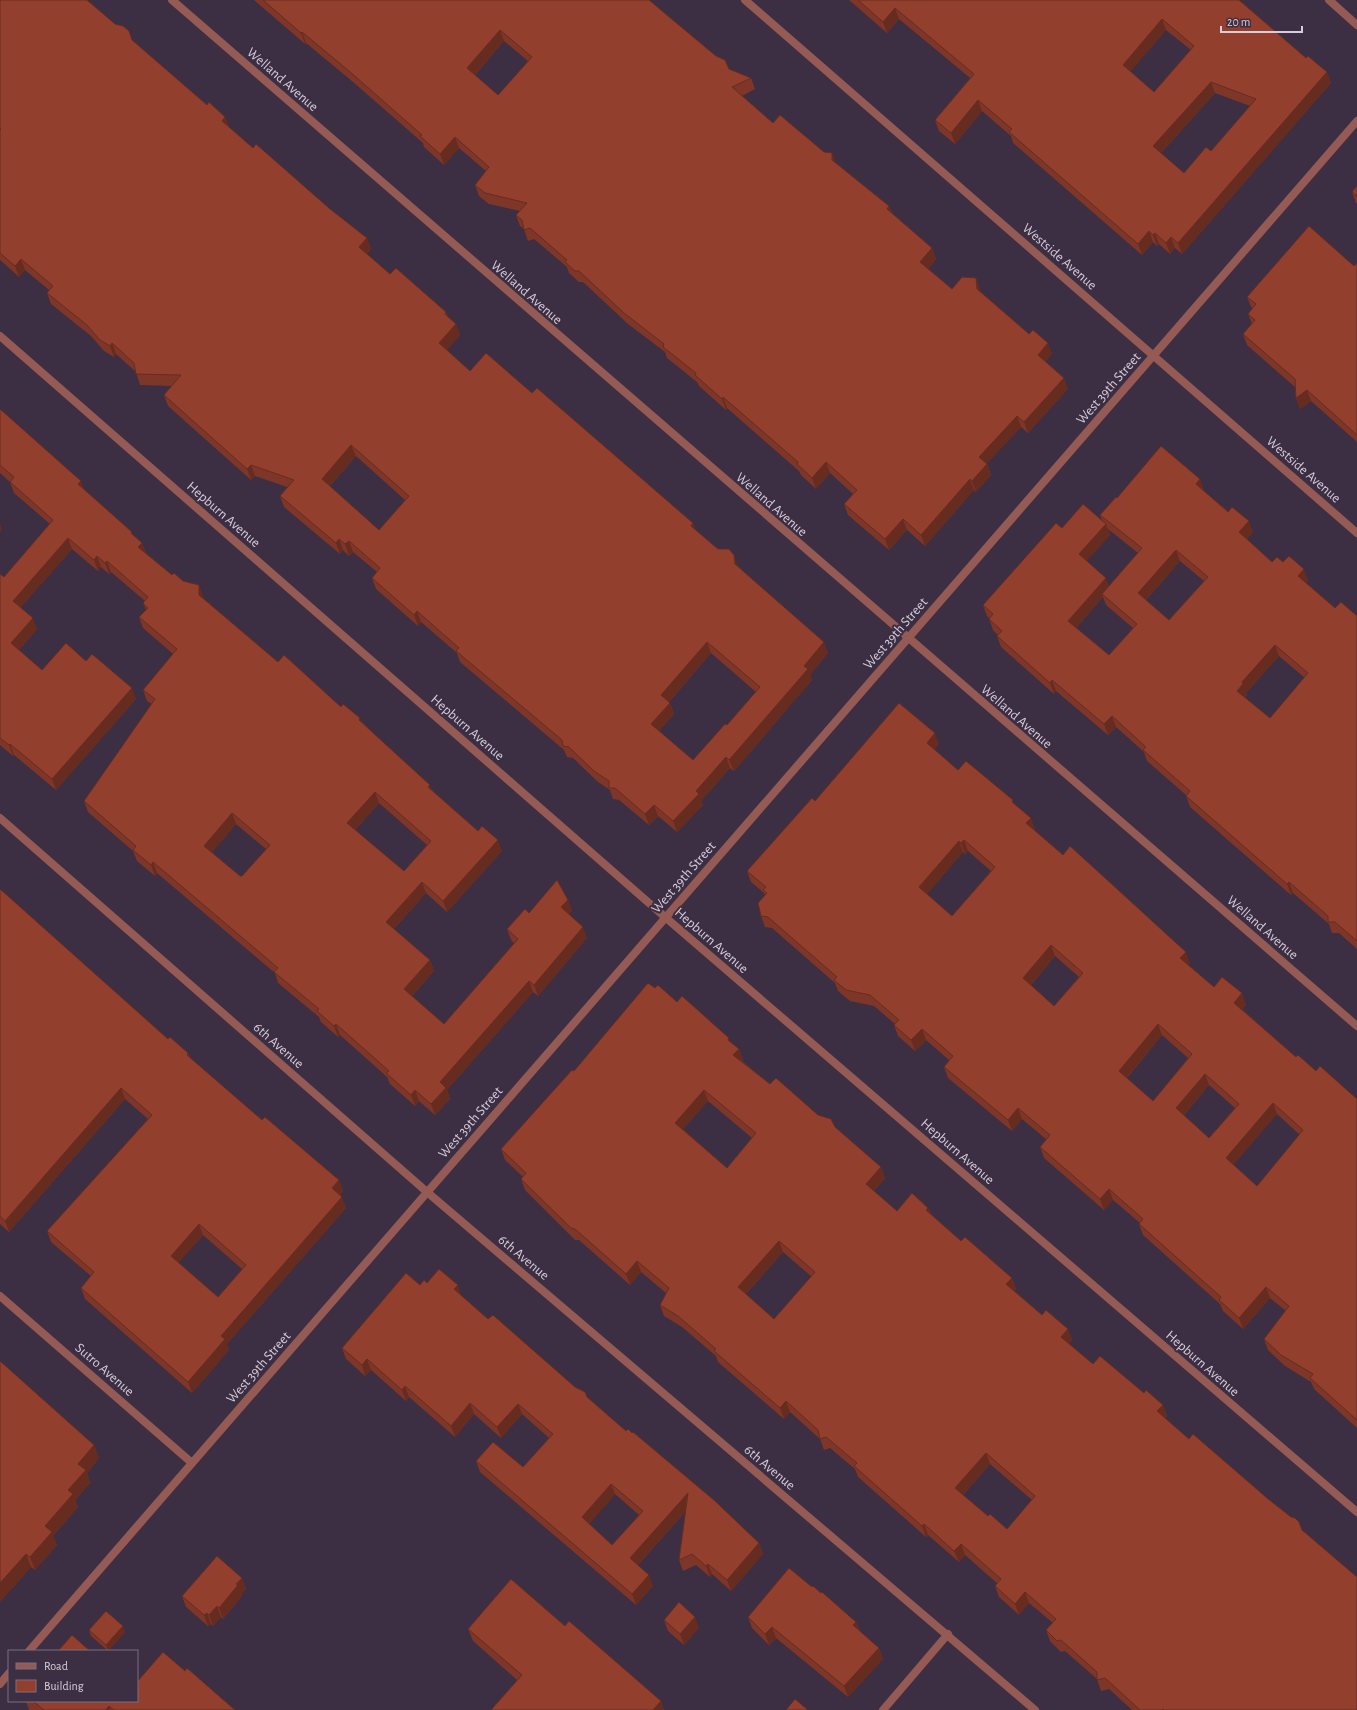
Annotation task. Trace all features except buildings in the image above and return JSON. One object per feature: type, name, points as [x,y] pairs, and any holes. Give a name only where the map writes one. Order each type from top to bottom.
[{"type":"street","name":"Welland Avenue","points":[[172,0],[1357,1026]]},
{"type":"street","name":"Westside Avenue","points":[[745,0],[1357,533]]},
{"type":"street","points":[[1329,0],[1357,25]]},
{"type":"street","name":"West 39th Street","points":[[29,1650],[1357,121]]},
{"type":"street","name":"Hepburn Avenue","points":[[0,336],[666,917],[1357,1512]]},
{"type":"street","name":"6th Avenue","points":[[0,818],[427,1192],[948,1634],[1035,1710]]},
{"type":"street","name":"Sutro Avenue","points":[[0,1296],[192,1463]]},
{"type":"street","points":[[883,1710],[948,1634]]},
{"type":"street","points":[[0,1684],[8,1675]]}]
